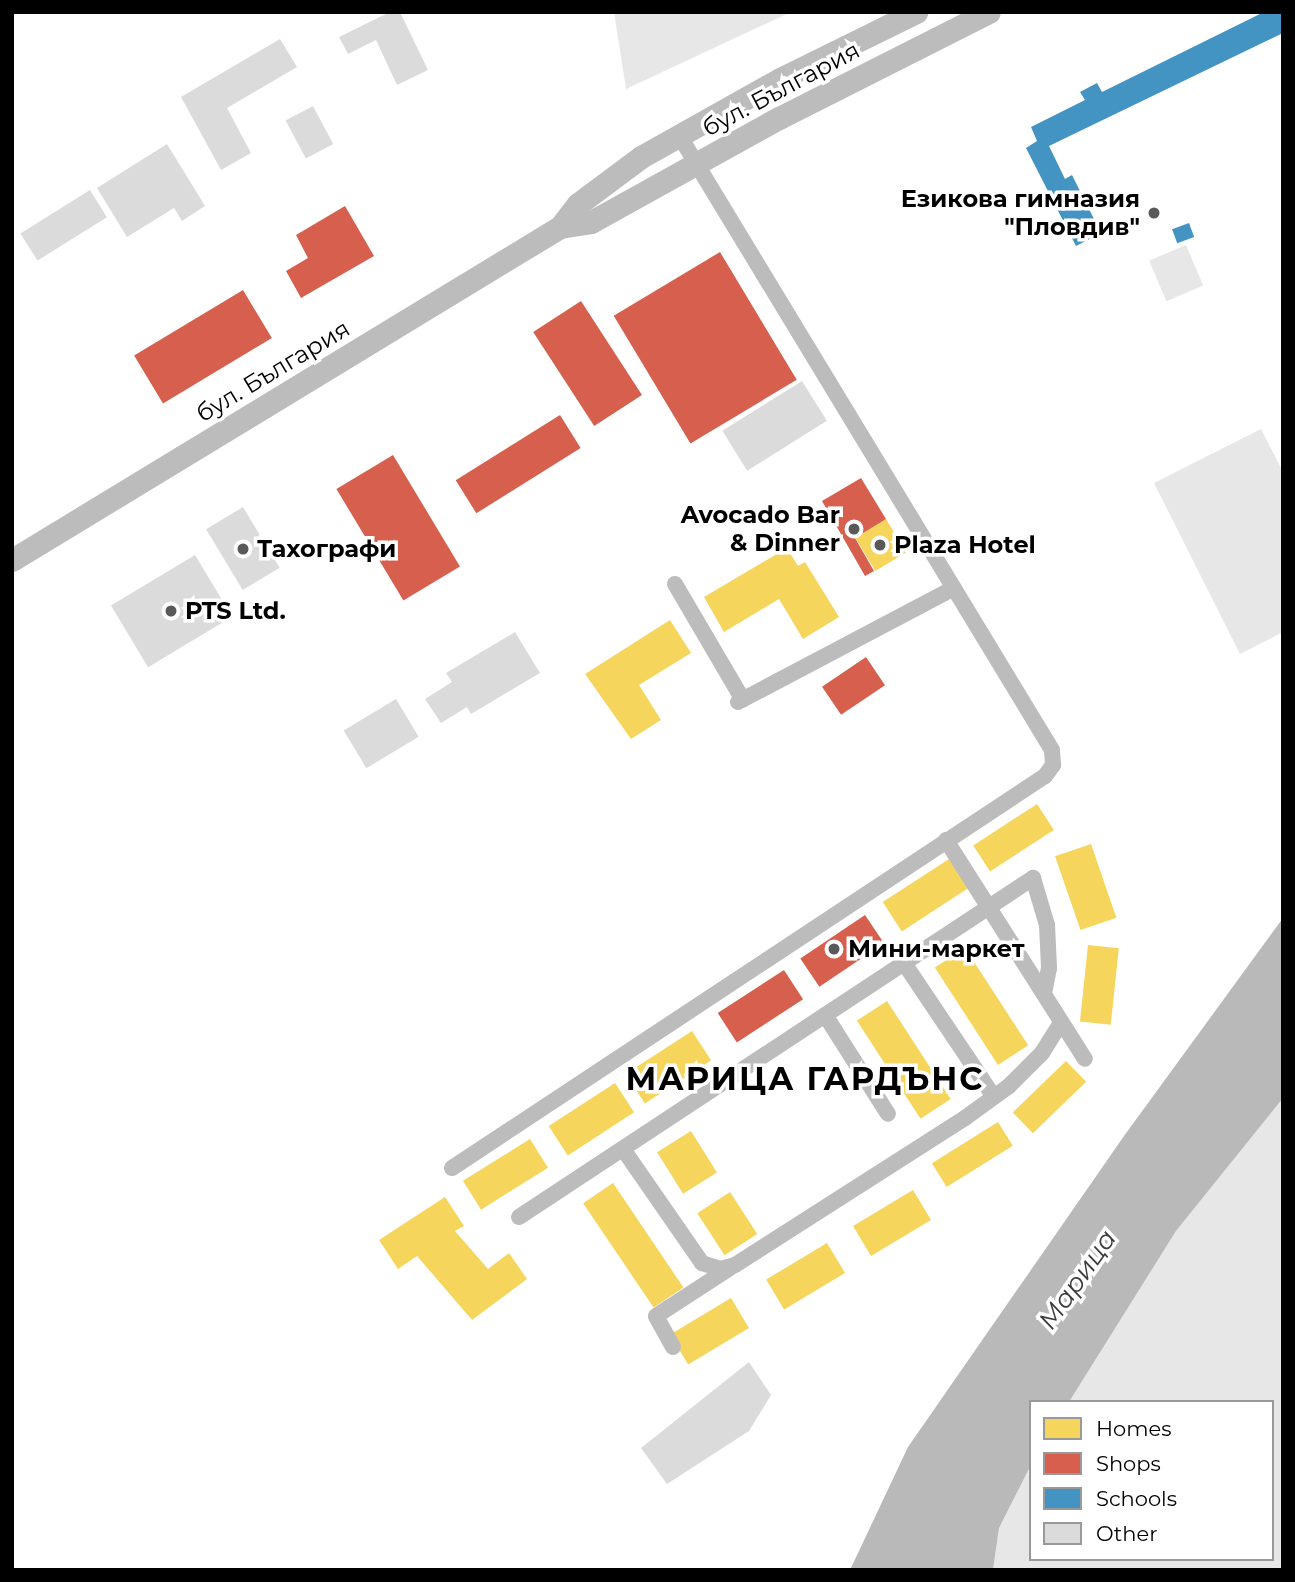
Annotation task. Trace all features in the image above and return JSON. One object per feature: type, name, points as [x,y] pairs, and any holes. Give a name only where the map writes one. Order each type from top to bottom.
[{"type":"main road","name":"бул. България","points":[[12,560],[560,227],[578,204],[679,135],[916,12]]},
{"type":"main road","name":"бул. България","points":[[560,227],[591,222],[695,164],[989,12]]},
{"type":"street","points":[[452,1168],[1045,776],[1053,765],[1052,750],[679,135]]},
{"type":"street","points":[[675,584],[740,701],[954,588]]},
{"type":"street","points":[[946,840],[1085,1059]]},
{"type":"street","points":[[519,1217],[1033,878],[1047,925],[1049,968],[1044,994]]},
{"type":"street","points":[[904,963],[993,1097]]},
{"type":"street","points":[[825,1015],[888,1114]]},
{"type":"street","points":[[673,1347],[656,1316],[993,1097],[1042,1053],[1061,1023]]},
{"type":"street","points":[[622,1149],[702,1264],[720,1269],[735,1265]]},
{"type":"shaded area","points":[[614,12],[791,12],[626,89]]},
{"type":"shaded area","points":[[1186,245],[1203,286],[1166,301],[1149,261]]},
{"type":"shaded area","points":[[1261,429],[1283,472],[1283,632],[1240,654],[1154,483]]},
{"type":"shaded area","points":[[1283,1098],[1283,1570],[993,1570],[999,1528],[1029,1469],[1029,1561],[1274,1561],[1274,1400],[1070,1400],[1176,1231]]},
{"type":"water","name":"Марица","points":[[1283,918],[1283,1098],[1176,1231],[1070,1400],[1029,1400],[1029,1469],[999,1528],[993,1570],[850,1570],[908,1447],[1124,1136]]},
{"type":"building: Homes","name":"Plaza Hotel","points":[[886,519],[906,552],[875,571],[855,538]]},
{"type":"building: Homes","points":[[787,548],[798,566],[805,562],[839,617],[803,639],[779,599],[724,632],[704,597]]},
{"type":"building: Homes","points":[[670,620],[691,653],[639,685],[661,720],[631,739],[585,674]]},
{"type":"building: Homes","points":[[1037,804],[1054,830],[990,871],[973,845]]},
{"type":"building: Homes","points":[[1091,844],[1116,918],[1080,930],[1055,856]]},
{"type":"building: Homes","points":[[949,859],[968,888],[902,931],[883,902]]},
{"type":"building: Homes","points":[[1088,945],[1119,948],[1111,1025],[1080,1022]]},
{"type":"building: Homes","points":[[965,948],[1028,1045],[998,1065],[935,968]]},
{"type":"building: Homes","points":[[887,1001],[951,1099],[921,1119],[857,1021]]},
{"type":"building: Homes","points":[[692,1031],[711,1060],[645,1103],[626,1074]]},
{"type":"building: Homes","points":[[1066,1061],[1086,1082],[1033,1133],[1013,1112]]},
{"type":"building: Homes","points":[[615,1083],[634,1112],[568,1155],[549,1126]]},
{"type":"building: Homes","points":[[998,1122],[1013,1146],[947,1187],[932,1163]]},
{"type":"building: Homes","points":[[691,1131],[717,1173],[683,1194],[657,1152]]},
{"type":"building: Homes","points":[[530,1139],[548,1168],[481,1210],[463,1181]]},
{"type":"building: Homes","points":[[613,1183],[683,1287],[654,1308],[583,1203]]},
{"type":"building: Homes","points":[[913,1190],[931,1220],[871,1256],[853,1226]]},
{"type":"building: Homes","points":[[730,1192],[757,1234],[725,1255],[697,1213]]},
{"type":"building: Homes","points":[[445,1197],[464,1226],[455,1231],[488,1269],[509,1253],[527,1279],[472,1320],[417,1256],[398,1269],[379,1240]]},
{"type":"building: Homes","points":[[827,1243],[845,1273],[784,1310],[766,1280]]},
{"type":"building: Homes","points":[[731,1298],[749,1328],[688,1365],[670,1335]]},
{"type":"building: Shops","points":[[345,206],[374,256],[301,298],[286,271],[308,258],[296,235]]},
{"type":"building: Shops","points":[[720,252],[797,380],[690,444],[614,316]]},
{"type":"building: Shops","points":[[243,290],[272,338],[163,403],[134,355]]},
{"type":"building: Shops","points":[[581,301],[642,395],[594,426],[533,332]]},
{"type":"building: Shops","points":[[560,415],[581,448],[476,513],[456,480]]},
{"type":"building: Shops","points":[[393,455],[460,566],[403,600],[336,489]]},
{"type":"building: Shops","name":"Avocado Bar & Dinner","points":[[861,478],[886,519],[855,538],[874,571],[865,576],[822,501]]},
{"type":"building: Shops","points":[[866,657],[885,685],[841,715],[822,687]]},
{"type":"building: Shops","points":[[865,915],[884,943],[819,987],[800,959]]},
{"type":"building: Shops","points":[[784,970],[803,999],[737,1042],[718,1013]]},
{"type":"building: Schools","points":[[1264,12],[1283,12],[1283,33],[1049,146],[1065,179],[1072,175],[1101,233],[1076,246],[1026,148],[1037,141],[1031,127],[1085,100],[1080,92],[1097,83],[1102,92]]},
{"type":"building: Schools","points":[[1189,223],[1194,237],[1177,243],[1172,229]]},
{"type":"building: Other","points":[[390,12],[400,12],[428,70],[397,85],[376,40],[348,54],[339,37]]},
{"type":"building: Other","points":[[280,39],[297,67],[227,108],[251,153],[221,170],[181,97]]},
{"type":"building: Other","points":[[313,106],[333,144],[306,159],[286,121]]},
{"type":"building: Other","points":[[167,144],[205,206],[182,221],[174,208],[127,237],[97,188]]},
{"type":"building: Other","points":[[90,190],[107,217],[37,261],[20,233]]},
{"type":"building: Other","points":[[802,381],[827,421],[747,471],[722,431]]},
{"type":"building: Other","name":"Тахографи","points":[[243,507],[280,568],[243,590],[206,529]]},
{"type":"building: Other","name":"PTS Ltd.","points":[[195,555],[232,617],[148,667],[111,605]]},
{"type":"building: Other","points":[[515,632],[540,673],[471,714],[467,707],[441,723],[425,699],[452,682],[446,673]]},
{"type":"building: Other","points":[[396,699],[419,737],[366,768],[344,730]]},
{"type":"building: Other","points":[[749,1362],[771,1395],[749,1431],[667,1484],[641,1448]]},
{"type":"place","name":"Езикова гимназия \"Пловдив\"","points":[[1154,213]]},
{"type":"place","name":"Avocado Bar & Dinner","points":[[854,529]]},
{"type":"place","name":"Plaza Hotel","points":[[880,545]]},
{"type":"place","name":"Тахографи","points":[[243,549]]},
{"type":"place","name":"PTS Ltd.","points":[[171,611]]},
{"type":"place","name":"Мини-маркет","points":[[834,949]]},
{"type":"district","name":"МАРИЦА ГАРДЪНС","points":[[805,1079]]}]
